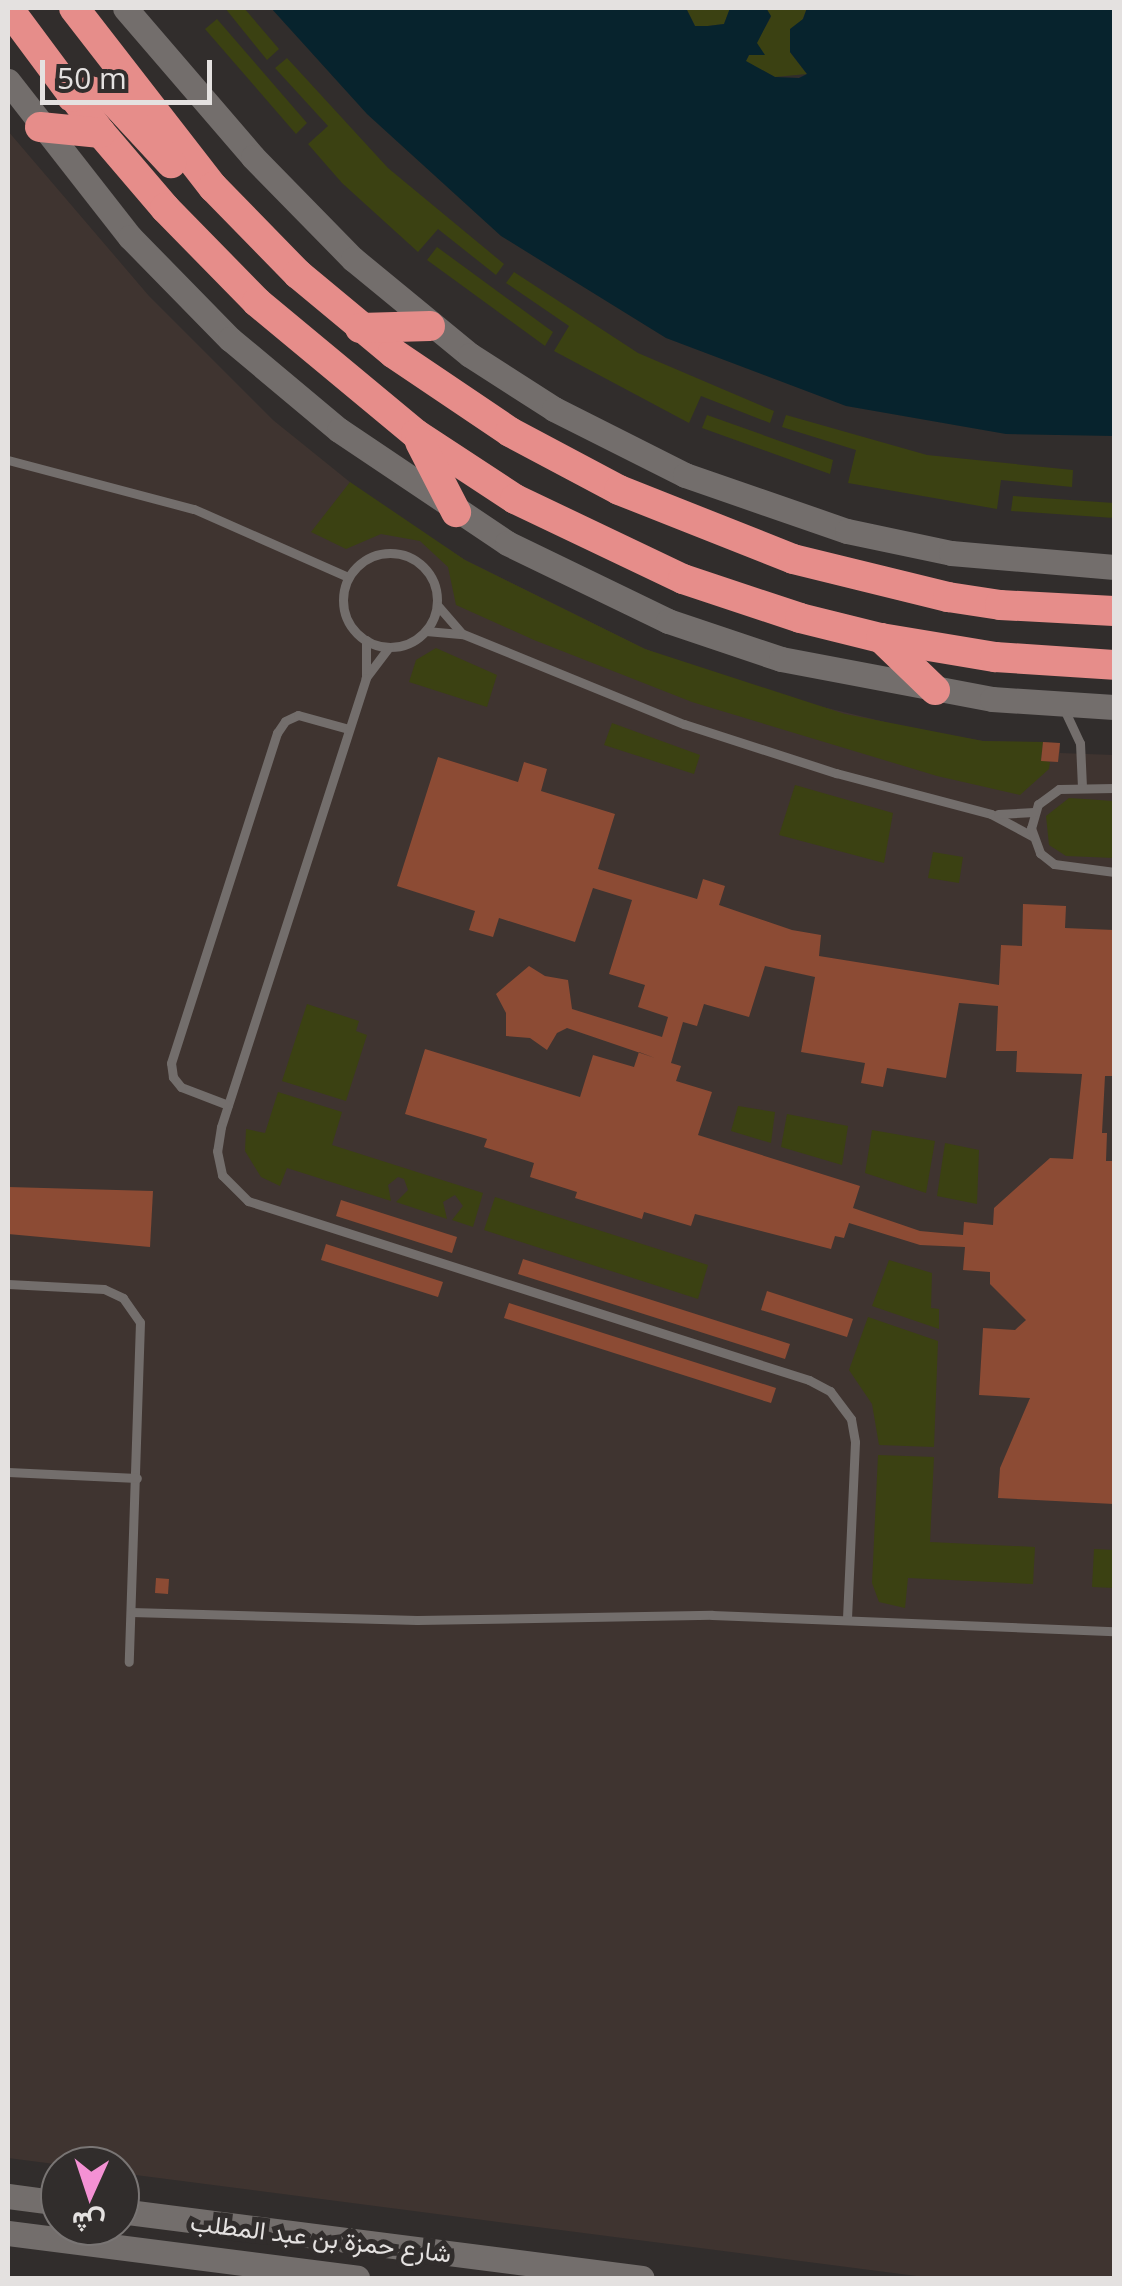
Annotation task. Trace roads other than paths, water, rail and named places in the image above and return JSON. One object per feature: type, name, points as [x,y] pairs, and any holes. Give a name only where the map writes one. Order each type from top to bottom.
[{"type":"highway","points":[[8,8],[101,133],[165,208],[257,302],[416,434],[515,499],[626,556],[740,600],[881,638],[996,656],[1114,665]]},
{"type":"highway","points":[[74,8],[213,187],[298,274],[360,328],[431,381],[524,440],[619,490],[734,538],[852,576],[1000,606],[1114,612]]},
{"type":"highway","points":[[72,97],[90,92],[108,96],[163,156],[213,187]]},
{"type":"highway","points":[[40,126],[101,133]]},
{"type":"highway","points":[[360,328],[430,326]]},
{"type":"highway","points":[[416,434],[456,512]]},
{"type":"highway","points":[[881,638],[935,690]]},
{"type":"street","points":[[126,8],[194,92],[352,260],[430,326],[512,384],[596,433],[774,509],[848,531],[950,553],[1114,567]]},
{"type":"street","points":[[8,81],[130,237],[230,339],[339,430],[456,512],[559,572],[668,621],[781,659],[935,690],[1114,708]]},
{"type":"street","points":[[8,2196],[40,2200]]},
{"type":"street","name":"شارع حمزة بن عبد المطلب","points":[[140,2214],[642,2278]]},
{"type":"street","name":"شارع حمزة بن عبد المطلب","points":[[8,2233],[357,2278]]},
{"type":"lane","points":[[8,460],[194,509],[348,577]]},
{"type":"lane","points":[[375,555],[410,557],[434,582],[437,606],[426,630],[410,643],[390,647],[366,640],[351,626],[343,607],[348,577],[375,555]]},
{"type":"lane","points":[[437,606],[462,634]]},
{"type":"lane","points":[[426,630],[462,634],[703,730],[836,774],[991,814],[1032,836]]},
{"type":"lane","points":[[366,640],[366,678],[218,1139],[218,1164],[228,1186],[248,1201],[810,1380],[830,1391],[851,1419],[855,1442],[847,1620]]},
{"type":"lane","points":[[366,678],[390,647]]},
{"type":"lane","points":[[1061,705],[1080,743],[1082,787]]},
{"type":"lane","points":[[228,1105],[182,1088],[173,1077],[171,1063],[270,752],[280,726],[291,716],[306,716],[350,729]]},
{"type":"lane","points":[[1114,788],[1082,787],[1051,793],[1034,812],[1032,836],[1040,853],[1054,864],[1114,872]]},
{"type":"lane","points":[[991,814],[1034,812]]},
{"type":"lane","points":[[8,1284],[104,1289],[123,1298],[136,1313],[142,1333],[129,1662]]},
{"type":"lane","points":[[8,1472],[137,1478]]},
{"type":"lane","points":[[131,1612],[368,1619],[676,1614],[1114,1631]]},
{"type":"water","points":[[271,8],[686,8],[695,26],[708,26],[724,24],[730,8],[766,8],[771,16],[757,43],[765,55],[749,55],[746,61],[775,77],[799,78],[807,74],[790,52],[790,29],[803,19],[807,8],[1114,8],[1114,436],[1006,434],[846,406],[666,338],[501,236],[367,114]]}]
